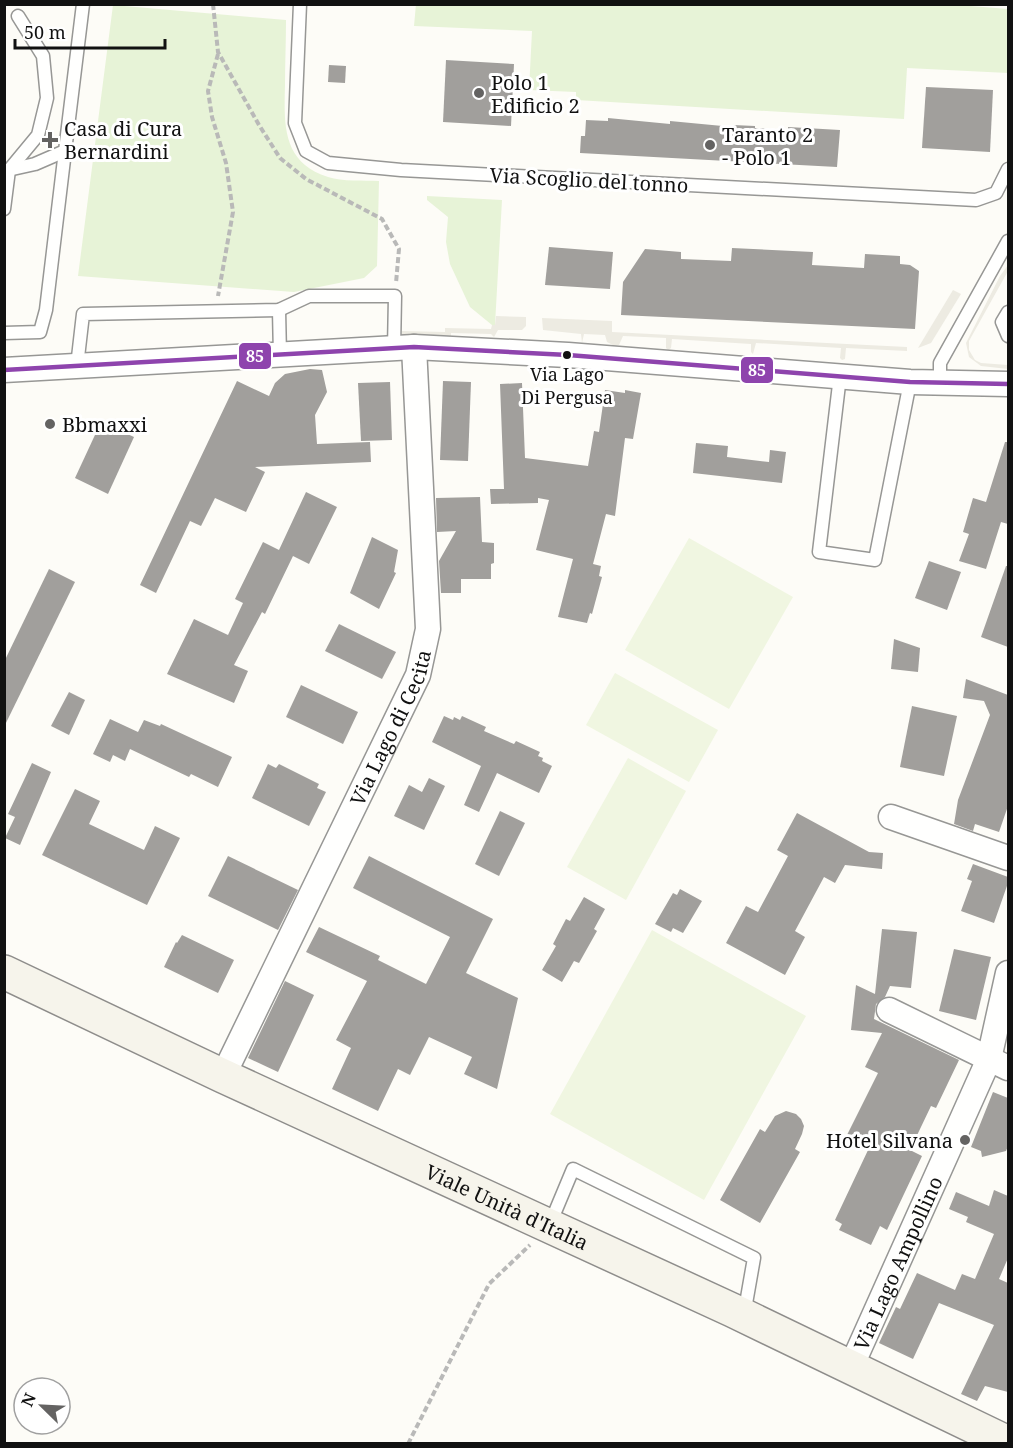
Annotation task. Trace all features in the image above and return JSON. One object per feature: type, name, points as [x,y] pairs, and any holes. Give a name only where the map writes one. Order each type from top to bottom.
[{"type":"main road","name":"Viale Unità d'Italia","points":[[4,972],[223,1076],[744,1316],[1008,1443]]},
{"type":"street","points":[[4,370],[404,348],[568,355],[910,382],[1008,384]]},
{"type":"street","name":"Via Lago di Cecita","points":[[223,1076],[418,675],[428,629],[404,348]]},
{"type":"street","points":[[891,816],[1008,858]]},
{"type":"street","name":"Via Lago Ampollino","points":[[851,1368],[999,1064],[1008,973]]},
{"type":"street","points":[[889,1010],[999,1064]]},
{"type":"lane","points":[[4,333],[40,332],[46,310],[83,4]]},
{"type":"lane","name":"Via Scoglio del tonno","points":[[300,4],[295,123],[306,151],[328,163],[401,170],[976,200],[996,193],[1008,169]]},
{"type":"lane","points":[[4,209],[7,170],[38,135],[47,98],[43,57],[18,15]]},
{"type":"lane","points":[[7,170],[35,164],[65,151]]},
{"type":"lane","points":[[940,383],[940,363],[1008,242]]},
{"type":"lane","points":[[77,366],[84,314],[279,310],[309,296],[395,296],[404,348]]},
{"type":"lane","points":[[279,310],[280,356]]},
{"type":"lane","points":[[1008,312],[1002,322],[1008,336]]},
{"type":"lane","points":[[840,376],[819,552],[875,560],[910,382]]},
{"type":"lane","points":[[550,1225],[573,1169],[754,1258],[744,1316]]},
{"type":"path","points":[[216,311],[221,270],[233,212],[226,163],[212,117],[208,91],[218,52]]},
{"type":"path","points":[[408,1443],[489,1284],[550,1225]]},
{"type":"green space","points":[[416,4],[946,4],[1008,9],[1008,73],[907,68],[904,119],[576,100],[576,92],[529,90],[532,31],[414,26]]},
{"type":"green space","points":[[113,5],[286,20],[285,114],[289,140],[294,152],[302,162],[328,177],[340,180],[379,181],[377,266],[364,278],[294,292],[78,276]]},
{"type":"green space","points":[[427,196],[502,200],[495,325],[470,307],[450,264],[446,242],[448,217],[427,200]]},
{"type":"green space","points":[[689,538],[793,597],[729,709],[625,650]]},
{"type":"green space","points":[[615,673],[718,730],[689,782],[586,725]]},
{"type":"green space","points":[[628,758],[686,791],[626,900],[567,867]]},
{"type":"green space","points":[[652,930],[806,1016],[704,1200],[550,1114]]},
{"type":"shaded area","points":[[1008,265],[1008,271],[969,341],[969,350],[975,360],[981,363],[1008,365],[1008,369],[981,366],[969,357],[966,343],[1000,276]]},
{"type":"shaded area","points":[[953,290],[961,294],[931,343],[918,348]]},
{"type":"shaded area","points":[[496,316],[526,317],[526,326],[522,330],[498,330],[494,337],[491,334],[451,333],[451,336],[402,335],[402,331],[445,332],[445,328],[491,329],[492,325],[495,325]]},
{"type":"shaded area","points":[[542,318],[612,321],[612,332],[907,347],[907,351],[846,348],[845,359],[842,360],[840,358],[841,348],[756,343],[753,354],[751,344],[672,339],[671,348],[668,350],[666,338],[623,336],[619,345],[615,346],[607,342],[605,335],[584,334],[582,343],[581,334],[543,330]]},
{"type":"building","name":"Polo 1 Edificio 2","points":[[446,60],[514,64],[511,126],[443,122]]},
{"type":"building","points":[[329,65],[346,66],[345,83],[328,82]]},
{"type":"building","points":[[926,87],[993,90],[990,152],[922,148]]},
{"type":"building","name":"Taranto 2 - Polo 1","points":[[608,118],[670,124],[670,121],[788,130],[788,127],[840,130],[837,167],[580,153],[581,136],[585,136],[586,120],[608,121]]},
{"type":"building","points":[[549,247],[613,252],[610,289],[545,285]]},
{"type":"building","points":[[732,248],[813,252],[812,265],[864,268],[865,254],[900,256],[900,264],[910,265],[919,271],[915,329],[621,315],[623,282],[645,249],[681,252],[681,259],[731,261]]},
{"type":"building","points":[[310,369],[322,370],[327,392],[315,415],[317,444],[370,442],[371,462],[255,467],[265,472],[246,512],[215,498],[201,526],[190,521],[156,593],[140,585],[237,381],[269,396],[275,383],[285,374]]},
{"type":"building","points":[[443,381],[471,382],[468,461],[440,460]]},
{"type":"building","points":[[390,382],[392,440],[361,441],[358,383]]},
{"type":"building","points":[[522,383],[525,458],[588,466],[594,431],[599,432],[605,390],[641,393],[633,439],[625,438],[615,516],[606,514],[593,564],[601,566],[599,576],[602,577],[592,614],[590,613],[587,623],[558,617],[573,559],[536,550],[549,500],[538,498],[538,503],[491,504],[490,489],[504,489],[500,384]]},
{"type":"building","points":[[101,422],[134,437],[108,494],[75,478]]},
{"type":"building","points":[[1005,442],[1008,442],[1008,524],[1001,522],[986,569],[959,561],[969,534],[963,532],[973,498],[986,502]]},
{"type":"building","points":[[696,443],[728,446],[727,457],[769,462],[770,450],[786,452],[782,483],[693,473]]},
{"type":"building","points":[[306,492],[337,507],[309,564],[293,556],[265,614],[262,612],[234,665],[248,671],[234,703],[167,674],[194,619],[228,635],[243,603],[235,599],[263,542],[279,550]]},
{"type":"building","points":[[480,497],[482,542],[494,543],[491,579],[461,579],[461,593],[441,593],[439,561],[456,531],[437,532],[436,498]]},
{"type":"building","points":[[372,537],[398,550],[394,572],[396,573],[379,609],[350,593]]},
{"type":"building","points":[[929,561],[961,572],[947,610],[915,598]]},
{"type":"building","points":[[1006,566],[1008,566],[1008,647],[981,637]]},
{"type":"building","points":[[49,569],[75,582],[4,727],[4,662]]},
{"type":"building","points":[[339,624],[396,652],[382,679],[325,651]]},
{"type":"building","points":[[894,639],[920,648],[918,672],[891,669]]},
{"type":"building","points":[[966,679],[1008,695],[1008,806],[999,832],[975,824],[973,831],[954,824],[958,800],[990,715],[984,701],[963,698]]},
{"type":"building","points":[[301,685],[358,712],[343,744],[286,717]]},
{"type":"building","points":[[69,692],[85,700],[69,735],[51,726]]},
{"type":"building","points":[[912,706],[957,716],[944,776],[900,767]]},
{"type":"building","points":[[444,716],[460,720],[462,716],[486,727],[484,731],[514,744],[516,741],[540,752],[538,756],[543,758],[542,761],[552,766],[539,793],[497,773],[479,812],[464,805],[481,766],[432,742]]},
{"type":"building","points":[[110,719],[138,732],[144,720],[160,726],[161,724],[232,757],[218,787],[191,774],[189,777],[130,749],[125,761],[113,755],[110,762],[93,754]]},
{"type":"building","points":[[32,763],[51,772],[20,845],[5,838],[15,817],[8,814]]},
{"type":"building","points":[[268,764],[276,768],[279,764],[319,784],[317,788],[326,792],[309,826],[252,798]]},
{"type":"building","points":[[429,778],[445,786],[424,830],[394,816],[409,785],[422,792]]},
{"type":"building","points":[[75,789],[100,801],[89,824],[144,850],[155,826],[180,838],[147,905],[42,855]]},
{"type":"building","points":[[500,811],[525,823],[499,876],[475,864]]},
{"type":"building","points":[[797,813],[869,852],[883,853],[882,869],[845,865],[835,883],[824,877],[795,931],[805,937],[785,975],[726,943],[746,906],[758,912],[788,856],[777,850]]},
{"type":"building","points":[[228,856],[298,890],[278,930],[208,896]]},
{"type":"building","points":[[369,856],[493,919],[466,973],[518,998],[497,1089],[464,1074],[472,1057],[429,1037],[410,1075],[398,1069],[378,1111],[332,1089],[351,1048],[336,1040],[367,981],[306,952],[319,927],[380,956],[378,960],[426,984],[450,937],[353,888]]},
{"type":"building","points":[[973,864],[1008,877],[994,923],[961,911],[972,881],[967,879]]},
{"type":"building","points":[[680,889],[702,901],[683,933],[673,928],[671,932],[655,924],[673,893],[677,895]]},
{"type":"building","points":[[584,897],[605,909],[594,929],[597,931],[579,963],[574,961],[562,982],[542,970],[556,946],[553,944],[566,919],[570,921]]},
{"type":"building","points":[[882,929],[917,932],[911,988],[890,986],[885,997],[876,1004],[874,1019],[959,1060],[936,1108],[931,1106],[910,1150],[922,1156],[887,1230],[880,1226],[871,1245],[839,1230],[842,1224],[835,1220],[869,1148],[846,1137],[878,1073],[865,1067],[882,1033],[851,1030],[856,985],[875,994]]},
{"type":"building","points":[[182,935],[234,960],[218,993],[164,967]]},
{"type":"building","points":[[954,949],[991,957],[976,1020],[939,1011]]},
{"type":"building","points":[[285,981],[314,995],[278,1072],[248,1058]]},
{"type":"building","points":[[993,1092],[1008,1098],[1008,1146],[1006,1151],[982,1157],[981,1151],[971,1147]]},
{"type":"building","points":[[786,1111],[796,1114],[804,1126],[795,1149],[800,1152],[760,1223],[720,1200],[760,1129],[765,1132],[775,1116]]},
{"type":"building","points":[[994,1190],[1008,1196],[1008,1258],[999,1279],[1008,1283],[1008,1392],[985,1386],[977,1401],[961,1394],[994,1325],[939,1303],[913,1359],[879,1343],[896,1307],[900,1309],[917,1273],[955,1290],[962,1274],[975,1279],[994,1234],[966,1222],[968,1217],[949,1209],[956,1192],[989,1206]]},
{"type":"transit line","name":"85","points":[[4,370],[414,347],[568,355],[910,382],[1008,384]]},
{"type":"place","name":"Polo 1 Edificio 2","points":[[479,93]]},
{"type":"place","name":"Casa di Cura Bernardini","points":[[50,140]]},
{"type":"place","name":"Taranto 2 - Polo 1","points":[[710,145]]},
{"type":"place","name":"Via Lago Di Pergusa","points":[[567,355]]},
{"type":"place","name":"Bbmaxxi","points":[[50,424]]},
{"type":"place","name":"Hotel Silvana","points":[[965,1140]]}]
